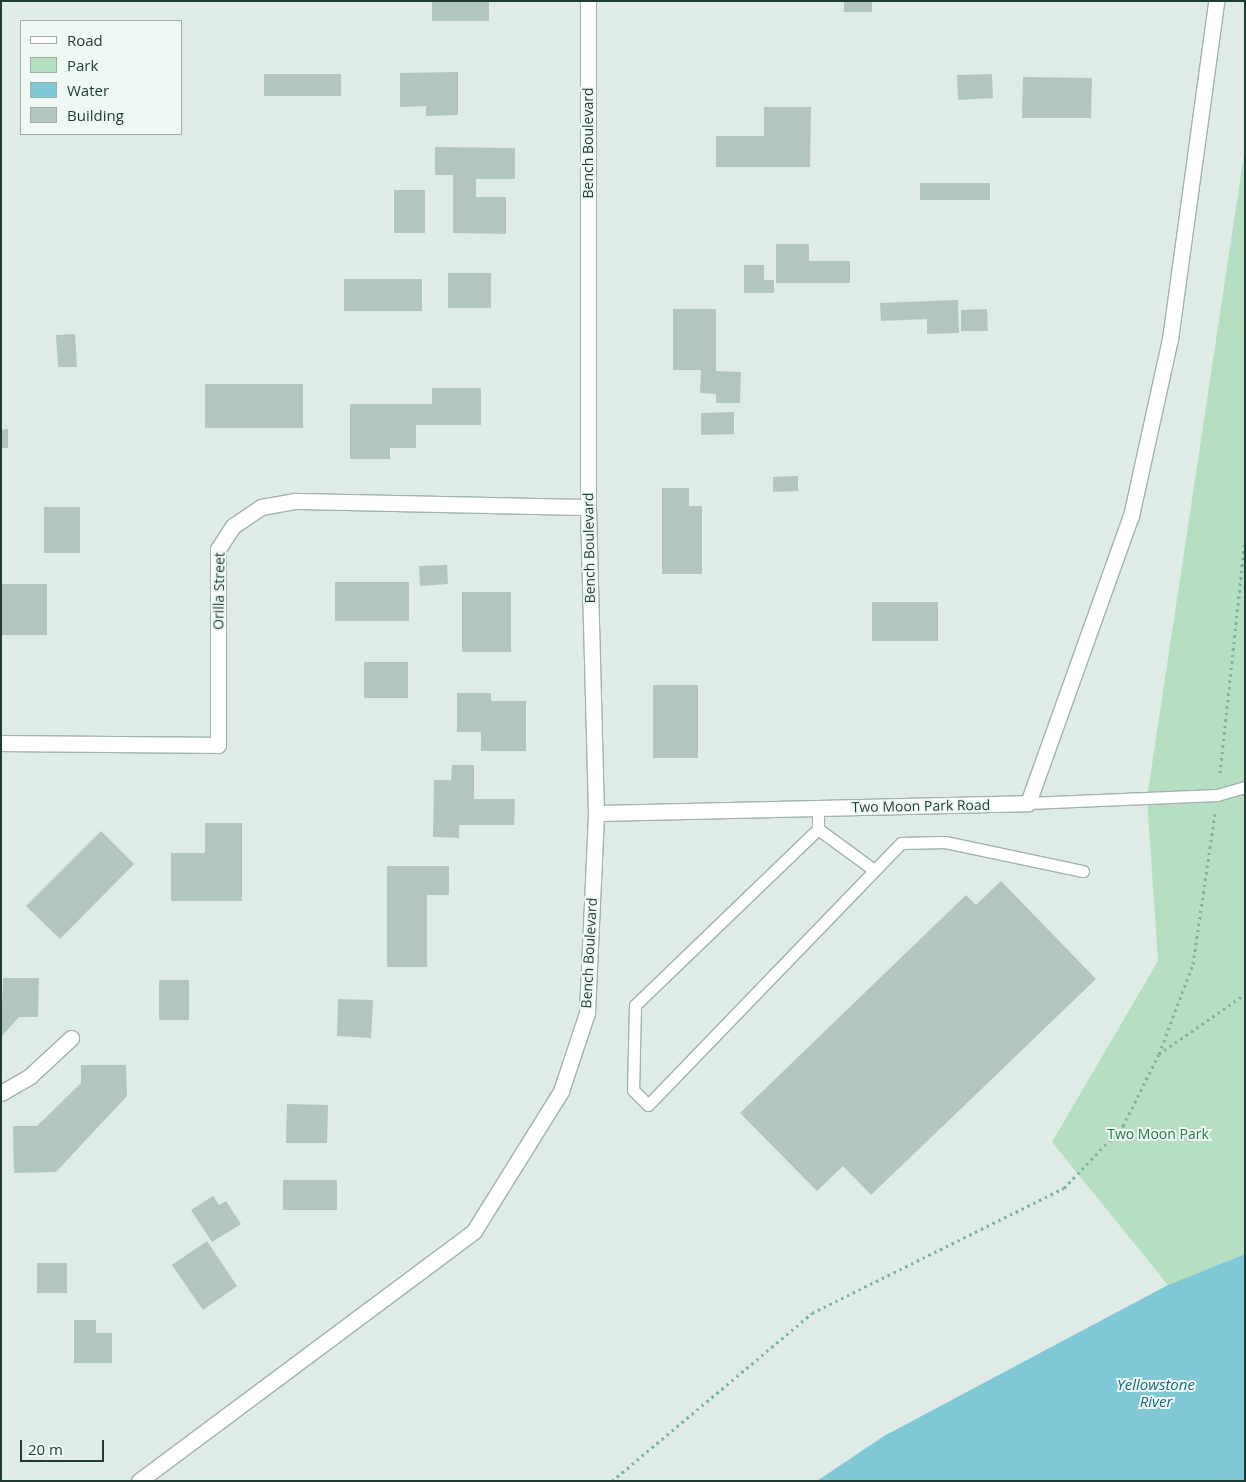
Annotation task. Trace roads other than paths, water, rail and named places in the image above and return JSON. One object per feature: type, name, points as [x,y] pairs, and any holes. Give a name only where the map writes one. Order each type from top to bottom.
[{"type":"street","name":"Bench Boulevard","points":[[139,1481],[474,1231],[561,1091],[587,1013],[596,813],[588,507],[588,1]]},
{"type":"street","points":[[1028,803],[1131,516],[1170,339],[1216,1]]},
{"type":"street","name":"Orilla Street","points":[[1,743],[218,745],[218,549],[233,526],[261,506],[295,500],[588,507]]},
{"type":"street","name":"Two Moon Park Road","points":[[596,813],[1028,803]]},
{"type":"street","points":[[1,1093],[30,1076],[71,1038]]},
{"type":"lane","name":"Two Moon Park Road","points":[[1028,803],[1217,795],[1245,787]]},
{"type":"lane","points":[[818,808],[818,828],[635,1005],[632,1090],[648,1105],[901,843],[945,842],[1083,871]]},
{"type":"lane","points":[[818,828],[874,870]]},
{"type":"water","name":"Yellowstone River","points":[[1245,1254],[1245,1481],[817,1481],[884,1436],[1168,1285]]},
{"type":"park label","name":"Two Moon Park","points":[[1158,1134]]}]
